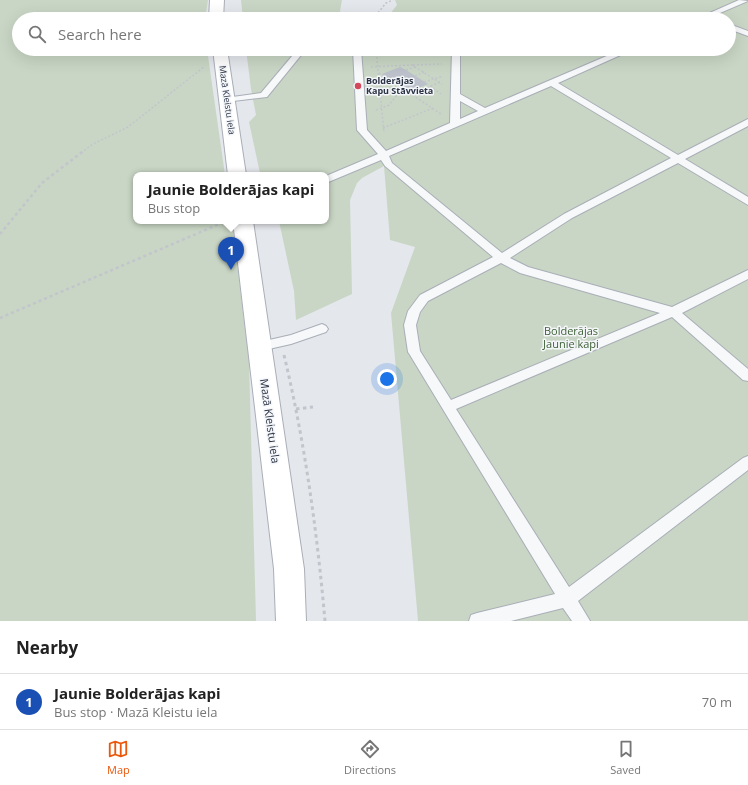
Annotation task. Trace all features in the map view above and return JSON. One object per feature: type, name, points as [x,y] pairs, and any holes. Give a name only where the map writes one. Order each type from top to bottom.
[{"type":"main road","points":[[216,12],[217,0]]},
{"type":"main road","name":"Mazā Kleistu iela","points":[[221,56],[237,172]]},
{"type":"main road","name":"Mazā Kleistu iela","points":[[244,224],[271,345],[289,569],[291,621]]},
{"type":"lane","points":[[720,12],[745,0]]},
{"type":"lane","points":[[736,29],[748,34]]},
{"type":"lane","points":[[228,100],[264,95],[296,56]]},
{"type":"lane","points":[[357,56],[361,116],[364,132],[384,155],[388,164],[501,258],[524,270],[673,312],[748,376]]},
{"type":"lane","points":[[456,56],[456,124]]},
{"type":"lane","points":[[329,179],[614,56]]},
{"type":"lane","points":[[551,83],[748,202]]},
{"type":"lane","points":[[456,94],[484,111]]},
{"type":"lane","points":[[582,621],[414,352],[410,325],[414,311],[424,298],[501,258],[568,216],[748,122]]},
{"type":"lane","points":[[447,407],[673,312],[748,274]]},
{"type":"lane","points":[[271,345],[302,338],[322,328]]},
{"type":"lane","points":[[477,621],[567,599],[748,462]]},
{"type":"path","points":[[379,12],[386,3],[393,0]]},
{"type":"path","points":[[0,234],[42,183],[56,171],[93,144],[128,127],[166,98],[214,56]]},
{"type":"path","points":[[377,56],[383,128],[386,143],[404,146]]},
{"type":"path","points":[[358,67],[456,63]]},
{"type":"path","points":[[412,65],[440,82],[456,94]]},
{"type":"path","points":[[406,70],[415,67]]},
{"type":"path","points":[[378,72],[456,124]]},
{"type":"path","points":[[415,76],[424,72]]},
{"type":"path","points":[[427,88],[440,82]]},
{"type":"path","points":[[359,86],[380,88],[395,93],[405,90]]},
{"type":"path","points":[[361,116],[382,109],[393,102],[396,96],[395,93]]},
{"type":"path","points":[[364,132],[383,128],[432,108]]},
{"type":"path","points":[[0,318],[219,224]]},
{"type":"path","points":[[271,345],[296,409],[309,484],[325,621]]},
{"type":"path","points":[[296,409],[313,407]]},
{"type":"green space","points":[[0,0],[208,0],[206,12],[12,12],[12,56],[208,56],[225,172],[133,172],[133,224],[232,224],[249,362],[256,621],[0,621]]},
{"type":"green space","points":[[241,0],[342,0],[340,12],[242,12]]},
{"type":"green space","name":"Bolderājas Jaunie kapi","points":[[395,0],[748,0],[748,621],[418,621],[391,313],[415,247],[390,240],[384,166],[362,178],[357,183],[350,200],[352,294],[296,320],[294,291],[280,224],[329,224],[329,172],[260,172],[249,122],[256,115],[247,56],[736,56],[736,12],[392,12],[397,5]]},
{"type":"building","points":[[400,67],[428,84],[409,92],[382,74]]},
{"type":"place","name":"Bolderājas Kapu Stāvvieta","points":[[358,86]]},
{"type":"place","name":"Jaunie Bolderājas kapi","points":[[231,270]]}]
